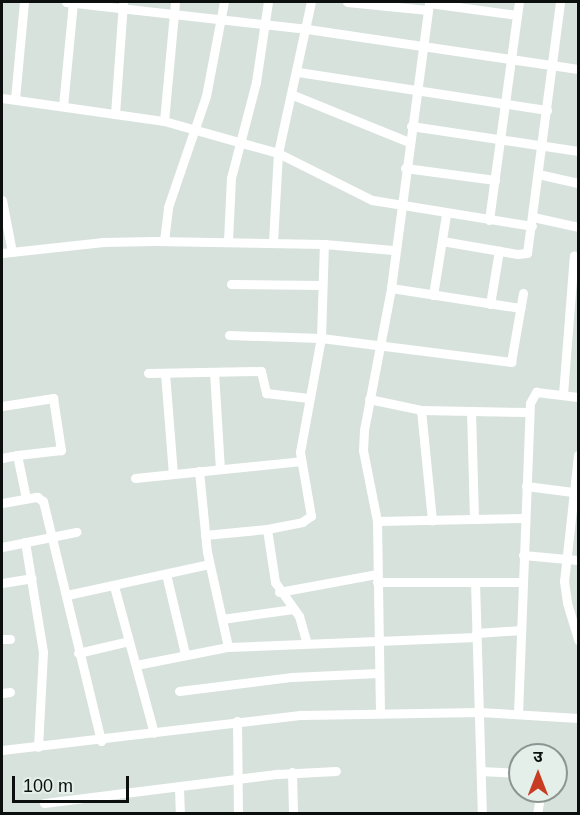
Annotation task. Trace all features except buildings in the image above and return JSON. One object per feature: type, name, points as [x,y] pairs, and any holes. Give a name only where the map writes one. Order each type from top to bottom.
[{"type":"street","points":[[15,99],[24,2]]},
{"type":"street","points":[[63,106],[71,2],[123,5],[174,15],[307,30],[579,69]]},
{"type":"street","points":[[164,121],[175,2]]},
{"type":"street","points":[[164,241],[168,207],[198,129],[224,2]]},
{"type":"street","points":[[228,241],[231,178],[256,82],[268,2]]},
{"type":"street","points":[[273,242],[278,153],[298,72],[311,2]]},
{"type":"street","points":[[347,2],[428,5],[517,15]]},
{"type":"street","points":[[489,220],[519,2]]},
{"type":"street","points":[[442,241],[499,251],[526,252],[532,222],[560,2]]},
{"type":"street","points":[[115,114],[123,5]]},
{"type":"street","points":[[380,712],[376,639],[377,520],[363,450],[369,399],[391,288],[393,250],[428,5]]},
{"type":"street","points":[[298,72],[547,110]]},
{"type":"street","points":[[292,95],[409,142]]},
{"type":"street","points":[[2,98],[164,121],[198,129],[278,153],[356,194],[399,207],[489,220],[579,227]]},
{"type":"street","points":[[411,126],[578,149]]},
{"type":"street","points":[[405,168],[495,180]]},
{"type":"street","points":[[538,174],[579,183]]},
{"type":"street","points":[[2,200],[12,252]]},
{"type":"street","points":[[433,295],[446,215]]},
{"type":"street","points":[[2,254],[103,242],[164,241],[324,244],[393,250]]},
{"type":"street","points":[[205,535],[267,529],[302,522],[311,516],[301,460],[309,398],[321,338],[324,244]]},
{"type":"street","points":[[490,304],[499,251]]},
{"type":"street","points":[[563,394],[574,255]]},
{"type":"street","points":[[231,284],[322,285]]},
{"type":"street","points":[[391,288],[520,309]]},
{"type":"street","points":[[229,335],[321,338],[511,362],[523,293]]},
{"type":"street","points":[[567,337],[579,338]]},
{"type":"street","points":[[148,374],[261,371],[266,393],[309,398]]},
{"type":"street","points":[[214,372],[220,469]]},
{"type":"street","points":[[165,373],[173,474]]},
{"type":"street","points":[[519,714],[529,412],[536,392],[579,397]]},
{"type":"street","points":[[2,406],[53,398],[61,450],[2,458]]},
{"type":"street","points":[[369,399],[421,410],[529,412]]},
{"type":"street","points":[[421,410],[432,520]]},
{"type":"street","points":[[471,411],[474,519]]},
{"type":"street","points":[[579,454],[573,492],[575,513],[566,559],[567,603],[579,639]]},
{"type":"street","points":[[17,455],[26,498]]},
{"type":"street","points":[[135,478],[301,460]]},
{"type":"street","points":[[199,471],[209,564],[228,647]]},
{"type":"street","points":[[526,486],[573,492]]},
{"type":"street","points":[[2,503],[37,497],[43,501],[101,741]]},
{"type":"street","points":[[377,520],[525,518]]},
{"type":"street","points":[[267,529],[272,571],[279,592],[292,609],[306,641]]},
{"type":"street","points":[[2,547],[76,532]]},
{"type":"street","points":[[25,542],[43,652],[38,747]]},
{"type":"street","points":[[523,555],[579,560]]},
{"type":"street","points":[[67,595],[209,564]]},
{"type":"street","points":[[166,574],[185,654]]},
{"type":"street","points":[[2,583],[32,578]]},
{"type":"street","points":[[279,592],[377,578],[522,582]]},
{"type":"street","points":[[475,582],[482,813]]},
{"type":"street","points":[[114,586],[154,733]]},
{"type":"street","points":[[567,603],[579,604]]},
{"type":"street","points":[[222,619],[292,609]]},
{"type":"street","points":[[136,665],[228,647],[306,641],[476,635],[521,630]]},
{"type":"street","points":[[78,653],[129,641]]},
{"type":"street","points":[[179,691],[292,677],[378,672]]},
{"type":"street","points":[[2,750],[101,741],[237,721],[380,712],[480,712],[579,718]]},
{"type":"street","points":[[237,721],[238,813]]},
{"type":"street","points":[[44,803],[179,788],[292,772],[336,771]]},
{"type":"street","points":[[481,771],[508,772]]},
{"type":"street","points":[[292,772],[293,813]]},
{"type":"street","points":[[179,788],[180,813]]}]
